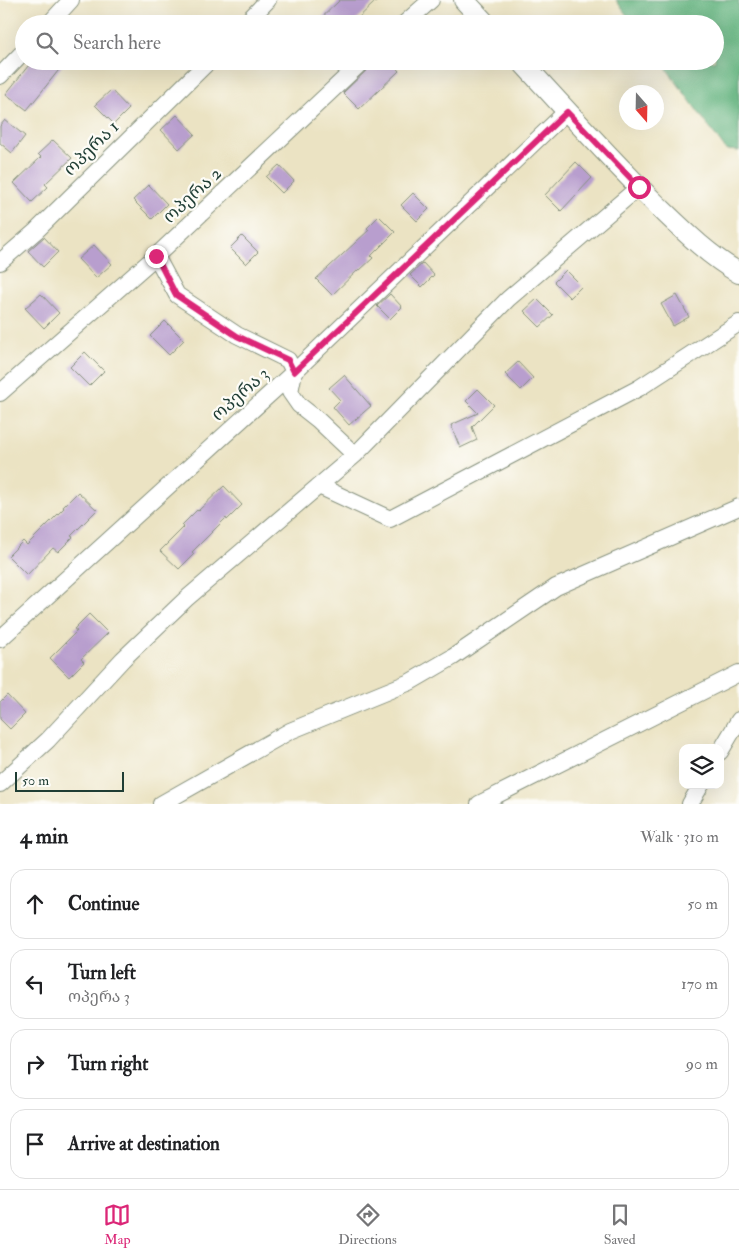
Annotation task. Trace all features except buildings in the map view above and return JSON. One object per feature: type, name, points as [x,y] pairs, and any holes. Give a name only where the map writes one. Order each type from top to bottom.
[{"type":"street","points":[[57,15],[71,0]]},
{"type":"street","points":[[254,15],[268,0]]},
{"type":"street","points":[[414,15],[431,0]]},
{"type":"street","points":[[464,0],[478,15]]},
{"type":"street","points":[[0,76],[15,60]]},
{"type":"street","name":"ოპერა 1","points":[[0,262],[36,231],[200,70]]},
{"type":"street","name":"ოპერა 2","points":[[0,394],[156,256],[353,70]]},
{"type":"street","points":[[529,70],[639,187],[694,241],[739,273]]},
{"type":"street","name":"ოპერა 3","points":[[0,639],[294,372],[567,112]]},
{"type":"street","points":[[0,784],[48,740],[124,659],[186,598],[355,455],[508,299],[639,187]]},
{"type":"street","points":[[156,256],[176,295],[237,336],[288,360],[294,372],[290,392],[299,405],[355,455]]},
{"type":"street","points":[[319,486],[390,519],[639,388],[739,323]]},
{"type":"street","points":[[162,804],[290,731],[410,682],[453,657],[556,587],[739,506]]},
{"type":"street","points":[[480,804],[739,673]]},
{"type":"street","points":[[724,745],[739,720]]},
{"type":"street","points":[[690,804],[699,789]]},
{"type":"green space","points":[[616,0],[739,0],[739,151],[726,150],[668,70],[724,70],[724,15],[627,15]]},
{"type":"route","points":[[156,256],[176,295],[237,336],[288,360],[294,372],[567,112],[639,187]]}]
